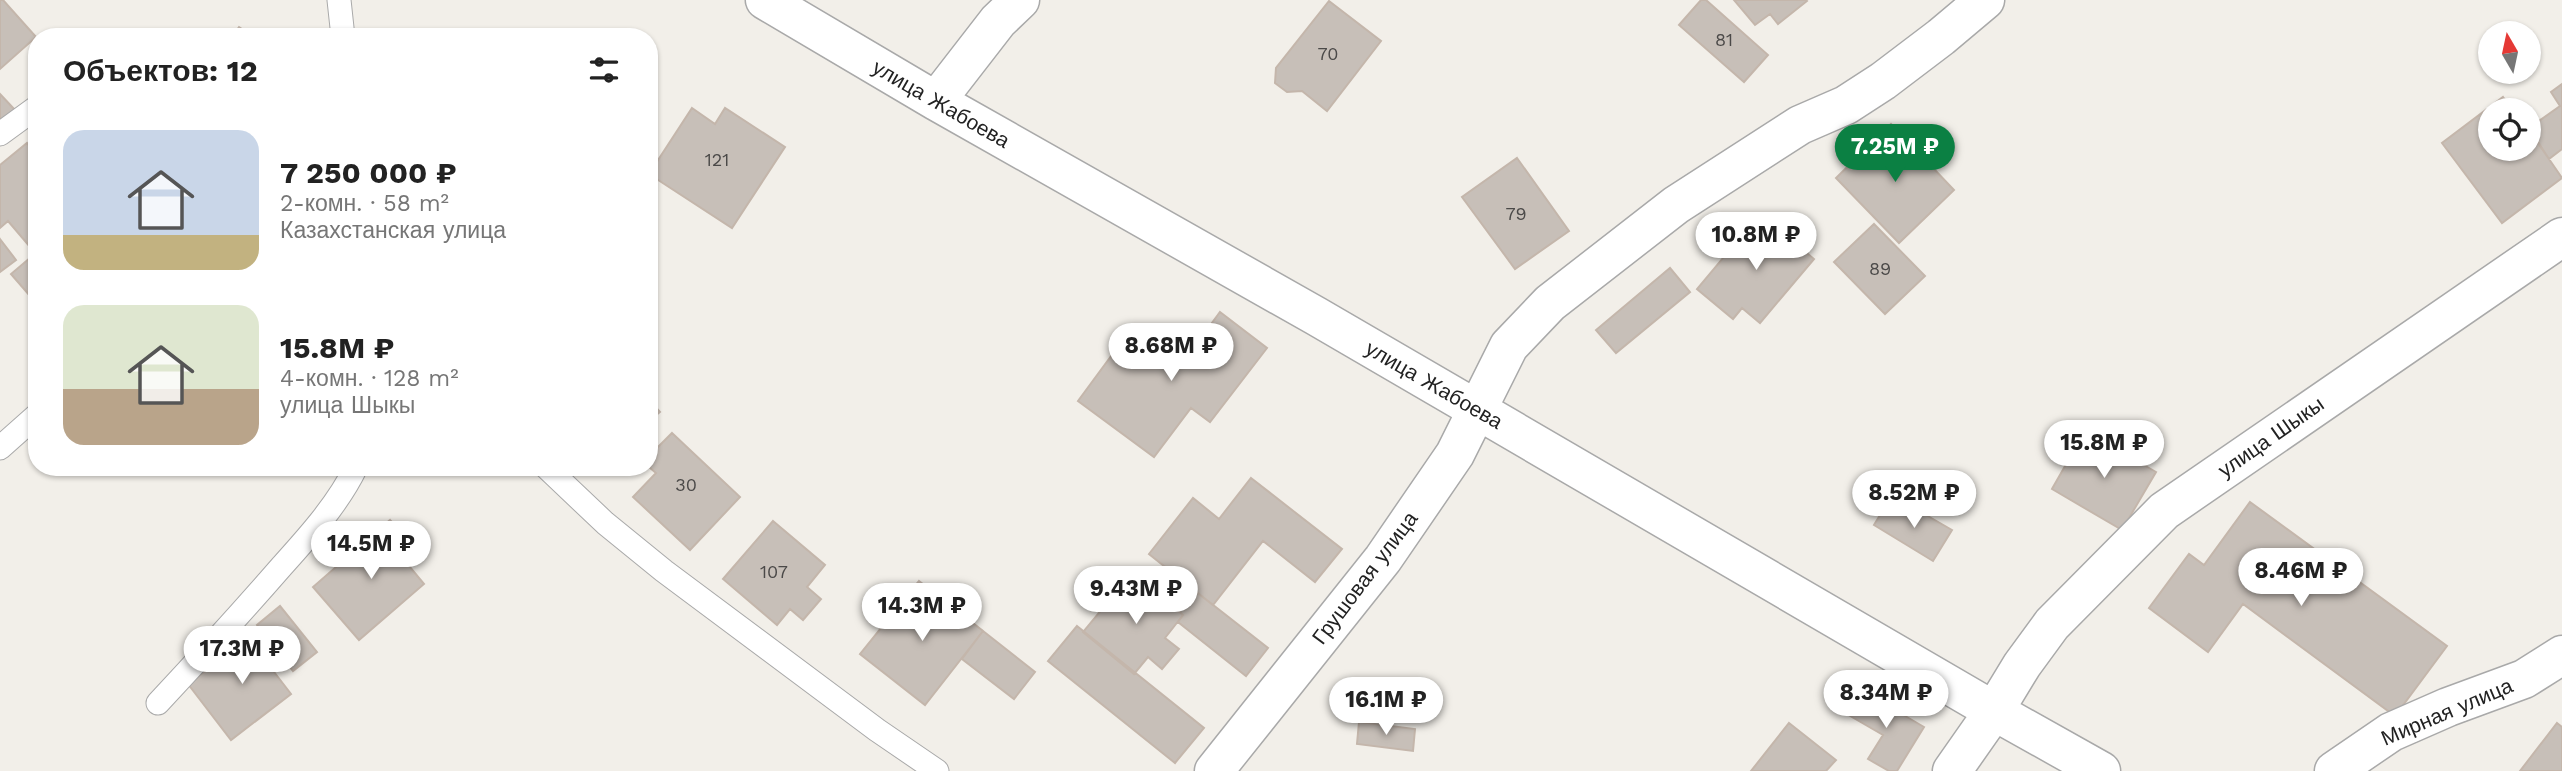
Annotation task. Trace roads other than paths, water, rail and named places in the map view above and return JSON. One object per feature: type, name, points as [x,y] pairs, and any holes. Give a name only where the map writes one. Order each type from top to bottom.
[{"type":"street","name":"улица Жабоева","points":[[765,0],[2101,771]]},
{"type":"street","points":[[936,101],[998,21],[1020,0]]},
{"type":"street","name":"Грушовая улица","points":[[1214,771],[1383,559],[1455,454],[1509,346],[1550,303],[1676,205],[1800,125],[1846,105],[1883,82],[1985,0]]},
{"type":"street","name":"улица Шыкы","points":[[1994,711],[2022,665],[2052,624],[2164,511],[2562,237]]},
{"type":"street","name":"Мирная улица","points":[[2334,771],[2391,732],[2524,679],[2562,654]]},
{"type":"street","points":[[1952,771],[1994,711]]},
{"type":"lane","points":[[339,0],[342,28]]},
{"type":"lane","points":[[0,134],[28,114]]},
{"type":"lane","points":[[0,448],[28,423]]},
{"type":"lane","points":[[158,703],[299,547],[334,504],[351,476]]},
{"type":"lane","points":[[555,476],[605,523],[664,571],[877,730],[937,771]]}]
